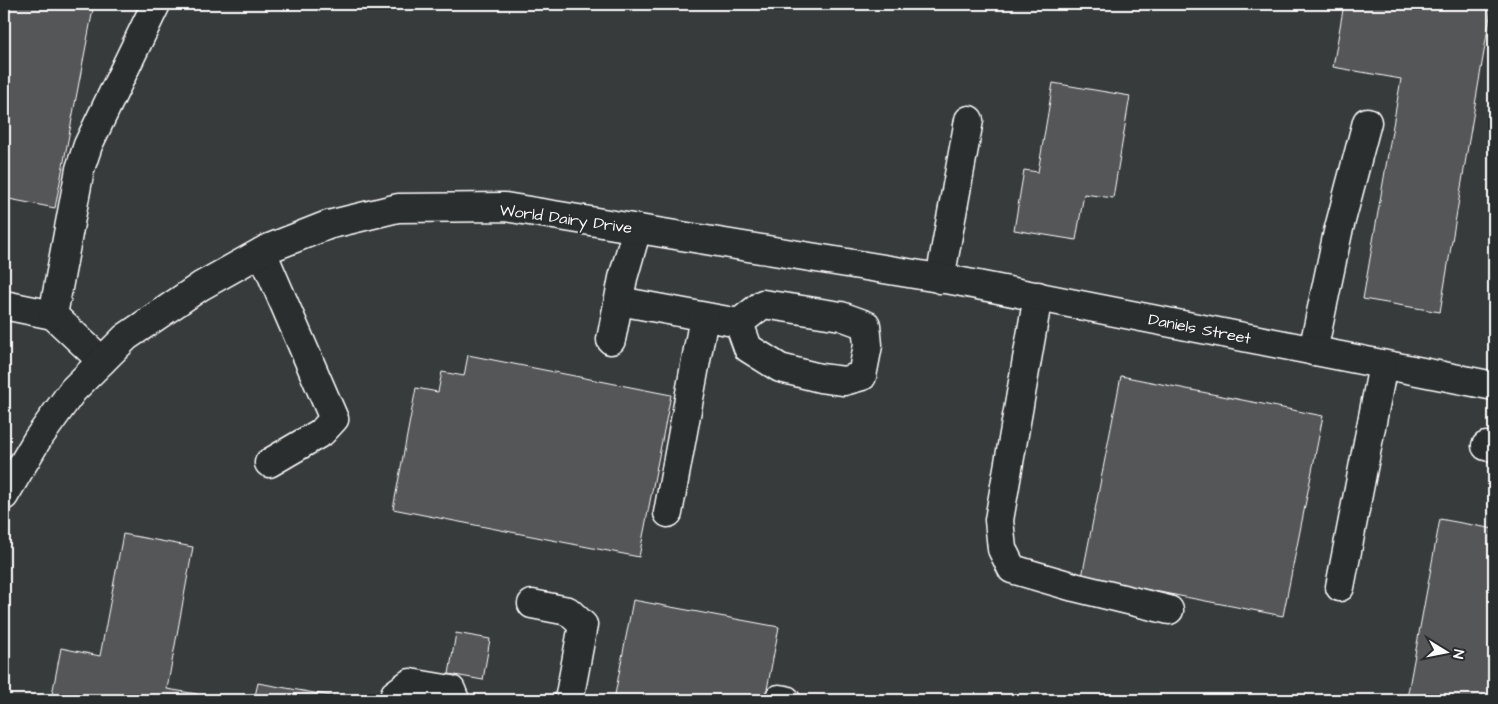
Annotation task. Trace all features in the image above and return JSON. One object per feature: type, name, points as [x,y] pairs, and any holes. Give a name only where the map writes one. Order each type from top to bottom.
[{"type":"street","points":[[54,315],[80,169],[88,145],[156,4]]},
{"type":"street","points":[[940,279],[969,120]]},
{"type":"street","points":[[1313,351],[1338,232],[1367,122]]},
{"type":"street","name":"World Dairy Drive","points":[[4,496],[38,440],[73,390],[126,337],[201,286],[262,252],[328,225],[398,208],[505,208],[906,274]]},
{"type":"street","points":[[611,340],[623,278],[637,229]]},
{"type":"street","points":[[262,252],[334,419],[322,432],[269,463]]},
{"type":"street","name":"Daniels Street","points":[[906,274],[1038,296],[1494,386]]},
{"type":"street","points":[[1038,296],[999,520],[1002,549],[1012,569],[1074,587],[1169,610]]},
{"type":"street","points":[[619,301],[739,323]]},
{"type":"street","points":[[4,305],[54,315],[102,361]]},
{"type":"street","points":[[668,513],[704,317]]},
{"type":"street","points":[[1340,587],[1383,365]]},
{"type":"street","points":[[532,604],[568,611],[583,625],[569,700]]},
{"type":"street","points":[[394,700],[395,694],[410,683],[451,690],[456,700]]},
{"type":"shaded area","points":[[4,4],[1494,4],[1494,700],[4,700]]},
{"type":"building","points":[[4,4],[94,4],[55,208],[4,198]]},
{"type":"building","points":[[1344,4],[1456,4],[1491,10],[1440,312],[1363,299],[1401,79],[1333,67]]},
{"type":"building","points":[[1053,83],[1130,96],[1113,198],[1084,194],[1076,240],[1014,230],[1024,170],[1038,172]]},
{"type":"building","points":[[468,355],[671,395],[639,557],[393,509],[416,388],[438,392],[442,372],[464,376]]},
{"type":"building","points":[[1121,376],[1323,416],[1283,616],[1082,577]]},
{"type":"building","points":[[1440,519],[1494,529],[1494,700],[1420,700],[1407,698]]},
{"type":"building","points":[[123,534],[193,547],[167,689],[197,694],[196,700],[51,700],[61,648],[100,656]]},
{"type":"building","points":[[633,600],[779,627],[765,700],[614,700]]},
{"type":"building","points":[[456,633],[490,639],[483,680],[449,674]]},
{"type":"building","points":[[258,683],[354,700],[254,700]]}]
